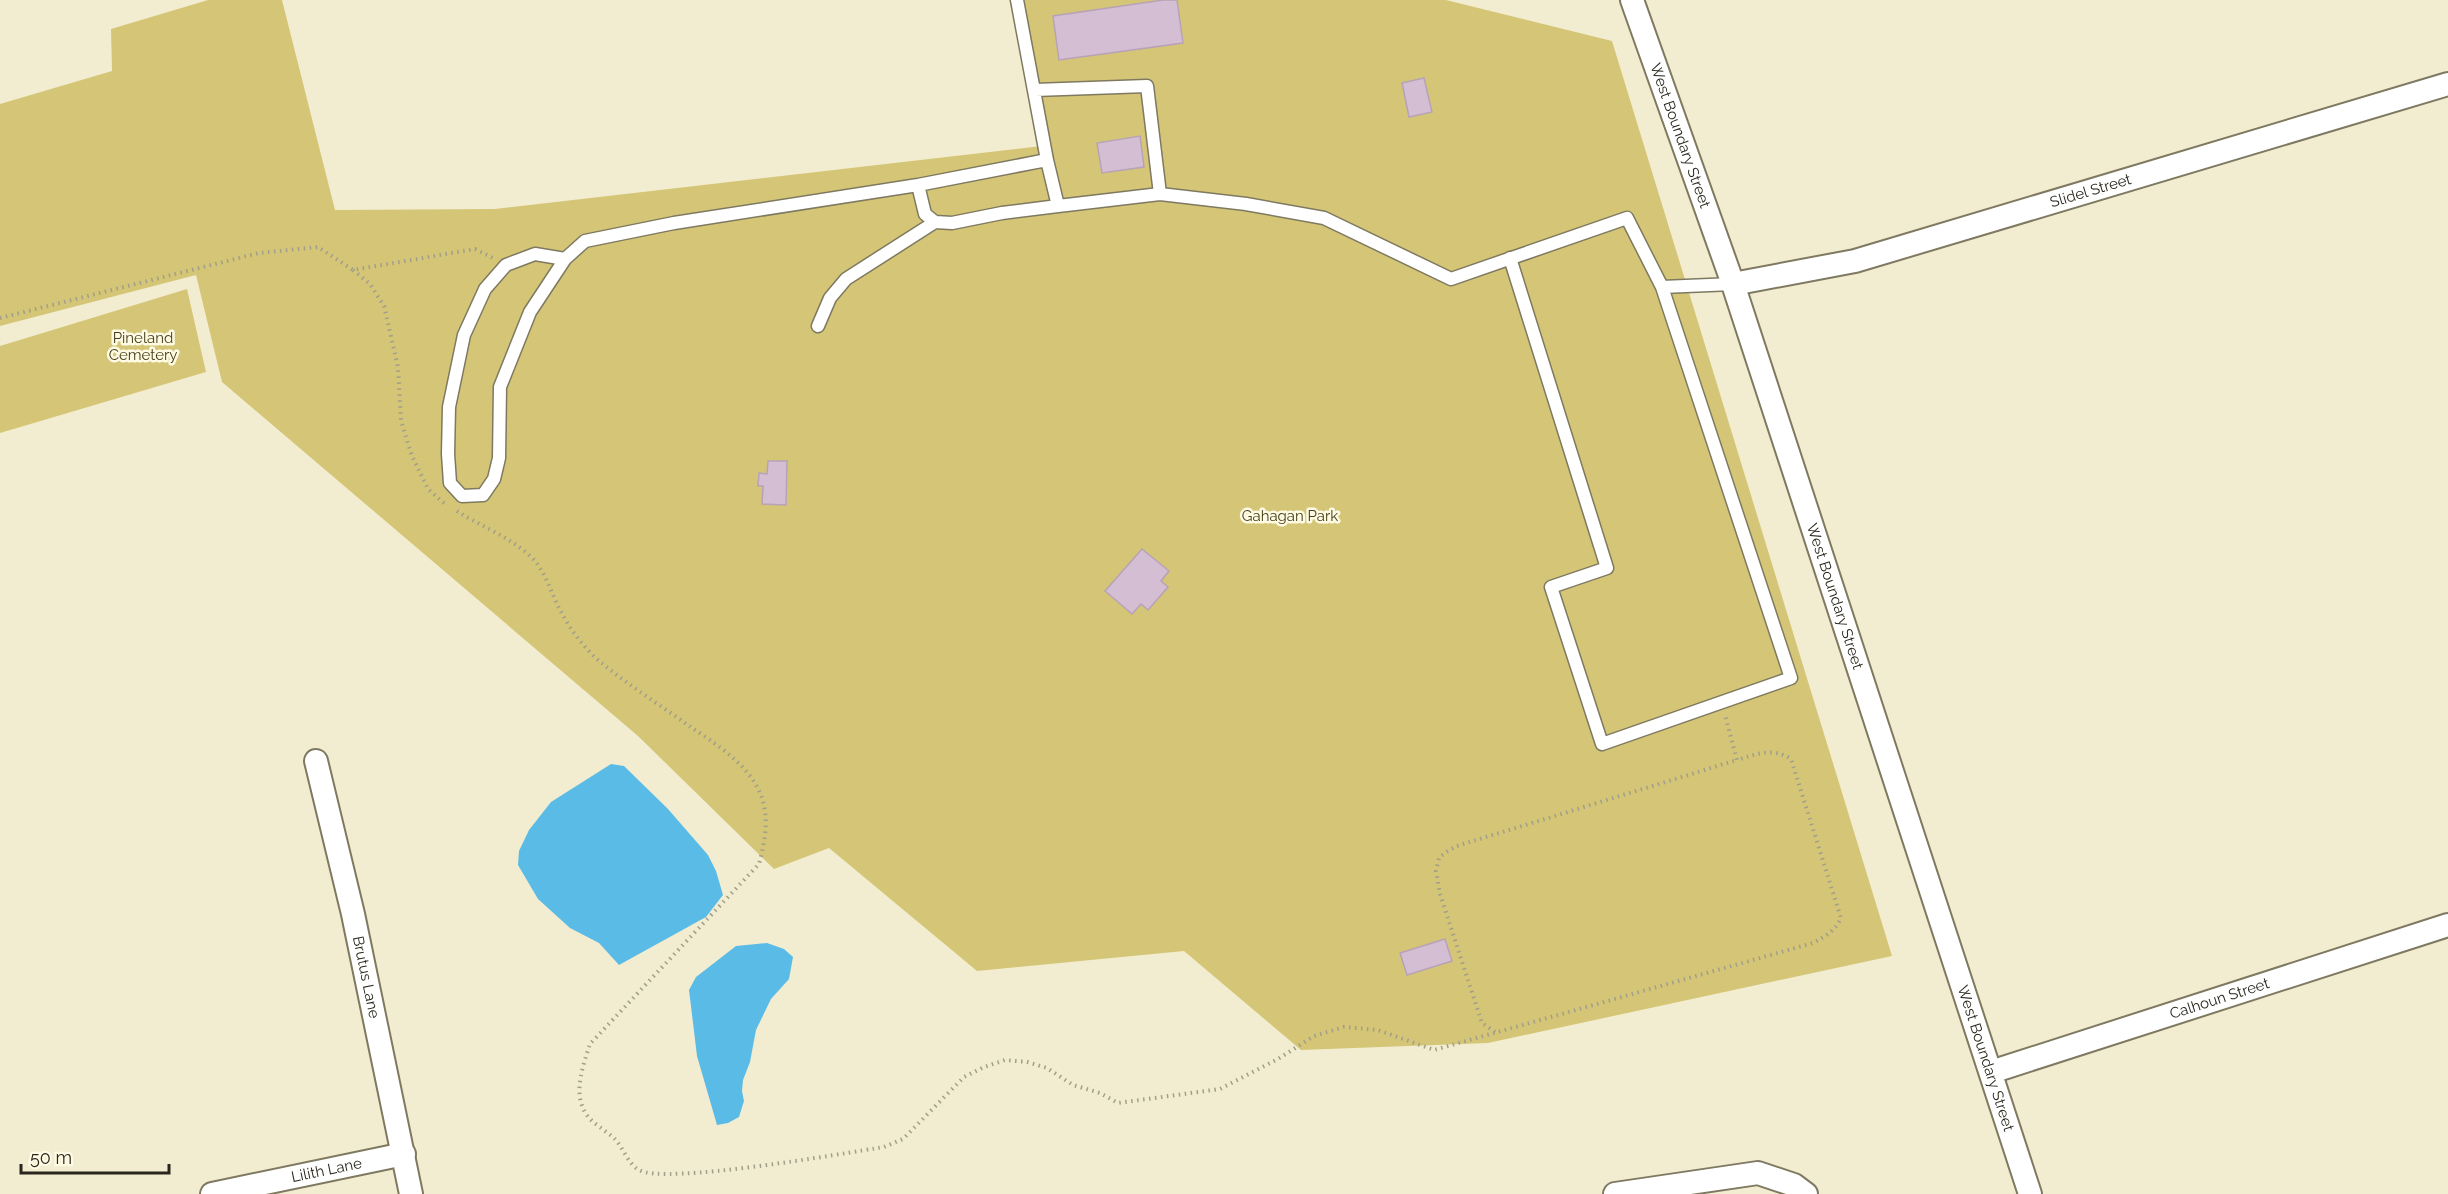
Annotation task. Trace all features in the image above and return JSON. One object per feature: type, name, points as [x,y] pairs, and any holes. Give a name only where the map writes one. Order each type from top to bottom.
[{"type":"street","name":"West Boundary Street","points":[[1632,0],[1732,284],[2030,1194]]},
{"type":"street","name":"Slidel Street","points":[[1732,284],[1855,261],[2448,84]]},
{"type":"street","name":"Brutus Lane","points":[[316,760],[353,914],[411,1194]]},
{"type":"street","name":"Calhoun Street","points":[[1991,1072],[2448,925]]},
{"type":"street","name":"Lilith Lane","points":[[212,1194],[404,1155]]},
{"type":"street","points":[[1616,1194],[1758,1173],[1794,1185],[1806,1194]]},
{"type":"lane","points":[[1017,0],[1047,160],[1058,206]]},
{"type":"lane","points":[[1035,90],[1148,86],[1160,194]]},
{"type":"lane","points":[[565,259],[535,254],[506,265],[485,289],[464,335],[451,396],[448,454],[450,483],[462,496],[483,495],[494,479],[499,458],[500,387],[530,312],[565,259],[585,242],[663,225],[918,185],[1047,160]]},
{"type":"lane","points":[[918,185],[925,214],[935,222],[952,223],[1002,213],[1160,194],[1246,204],[1324,219],[1451,279],[1510,258],[1627,218],[1662,287],[1791,678],[1602,744],[1551,587],[1607,568],[1510,258]]},
{"type":"lane","points":[[818,326],[830,298],[846,279],[935,222]]},
{"type":"lane","points":[[1662,287],[1732,284]]},
{"type":"path","points":[[0,318],[259,254],[318,247],[370,284],[384,306],[398,367],[401,421],[412,456],[428,489],[448,507],[515,544],[531,557],[545,576],[558,607],[574,632],[602,663],[707,738],[740,765],[757,785],[765,807],[766,836],[759,864],[590,1044],[580,1075],[581,1107],[591,1120],[615,1139],[638,1170],[651,1174],[685,1174],[884,1148],[903,1139],[964,1077],[1005,1060],[1027,1062],[1047,1068],[1073,1085],[1100,1093],[1118,1103],[1220,1089],[1278,1059],[1314,1036],[1344,1027],[1378,1030],[1434,1050],[1813,943],[1830,934],[1837,927],[1841,918],[1791,759],[1781,753],[1770,751],[1737,760],[1457,846],[1439,858],[1436,871],[1443,905],[1482,1023],[1496,1032]]},
{"type":"path","points":[[352,270],[475,249],[506,265]]},
{"type":"path","points":[[1721,702],[1737,760]]},
{"type":"green space","name":"Gahagan Park","points":[[208,0],[282,0],[335,210],[495,209],[1041,146],[1011,0],[1446,0],[1612,41],[1892,956],[1488,1043],[1301,1050],[1184,951],[977,971],[829,848],[774,869],[638,736],[222,382],[196,275],[0,326],[0,104],[112,71],[111,29]]},
{"type":"green space","name":"Pineland Cemetery","points":[[187,289],[206,372],[0,433],[0,346]]},
{"type":"water","points":[[611,764],[624,766],[668,809],[708,855],[716,871],[723,895],[706,917],[619,965],[599,943],[570,928],[538,899],[518,865],[519,851],[529,830],[551,802]]},
{"type":"water","points":[[767,943],[784,949],[793,957],[789,979],[771,999],[756,1030],[750,1062],[743,1080],[744,1101],[739,1117],[728,1123],[717,1125],[697,1056],[689,990],[696,977],[736,946]]},
{"type":"building","points":[[1177,0],[1183,43],[1059,60],[1053,16]]},
{"type":"building","points":[[1424,78],[1432,112],[1409,117],[1402,83]]},
{"type":"building","points":[[1140,136],[1144,167],[1102,173],[1097,143]]},
{"type":"building","points":[[768,461],[787,461],[786,505],[762,504],[763,486],[758,486],[759,473],[767,474]]},
{"type":"building","points":[[1142,549],[1169,571],[1161,581],[1168,587],[1148,610],[1141,604],[1132,614],[1105,591]]},
{"type":"building","points":[[1445,939],[1452,961],[1407,975],[1400,953]]}]
